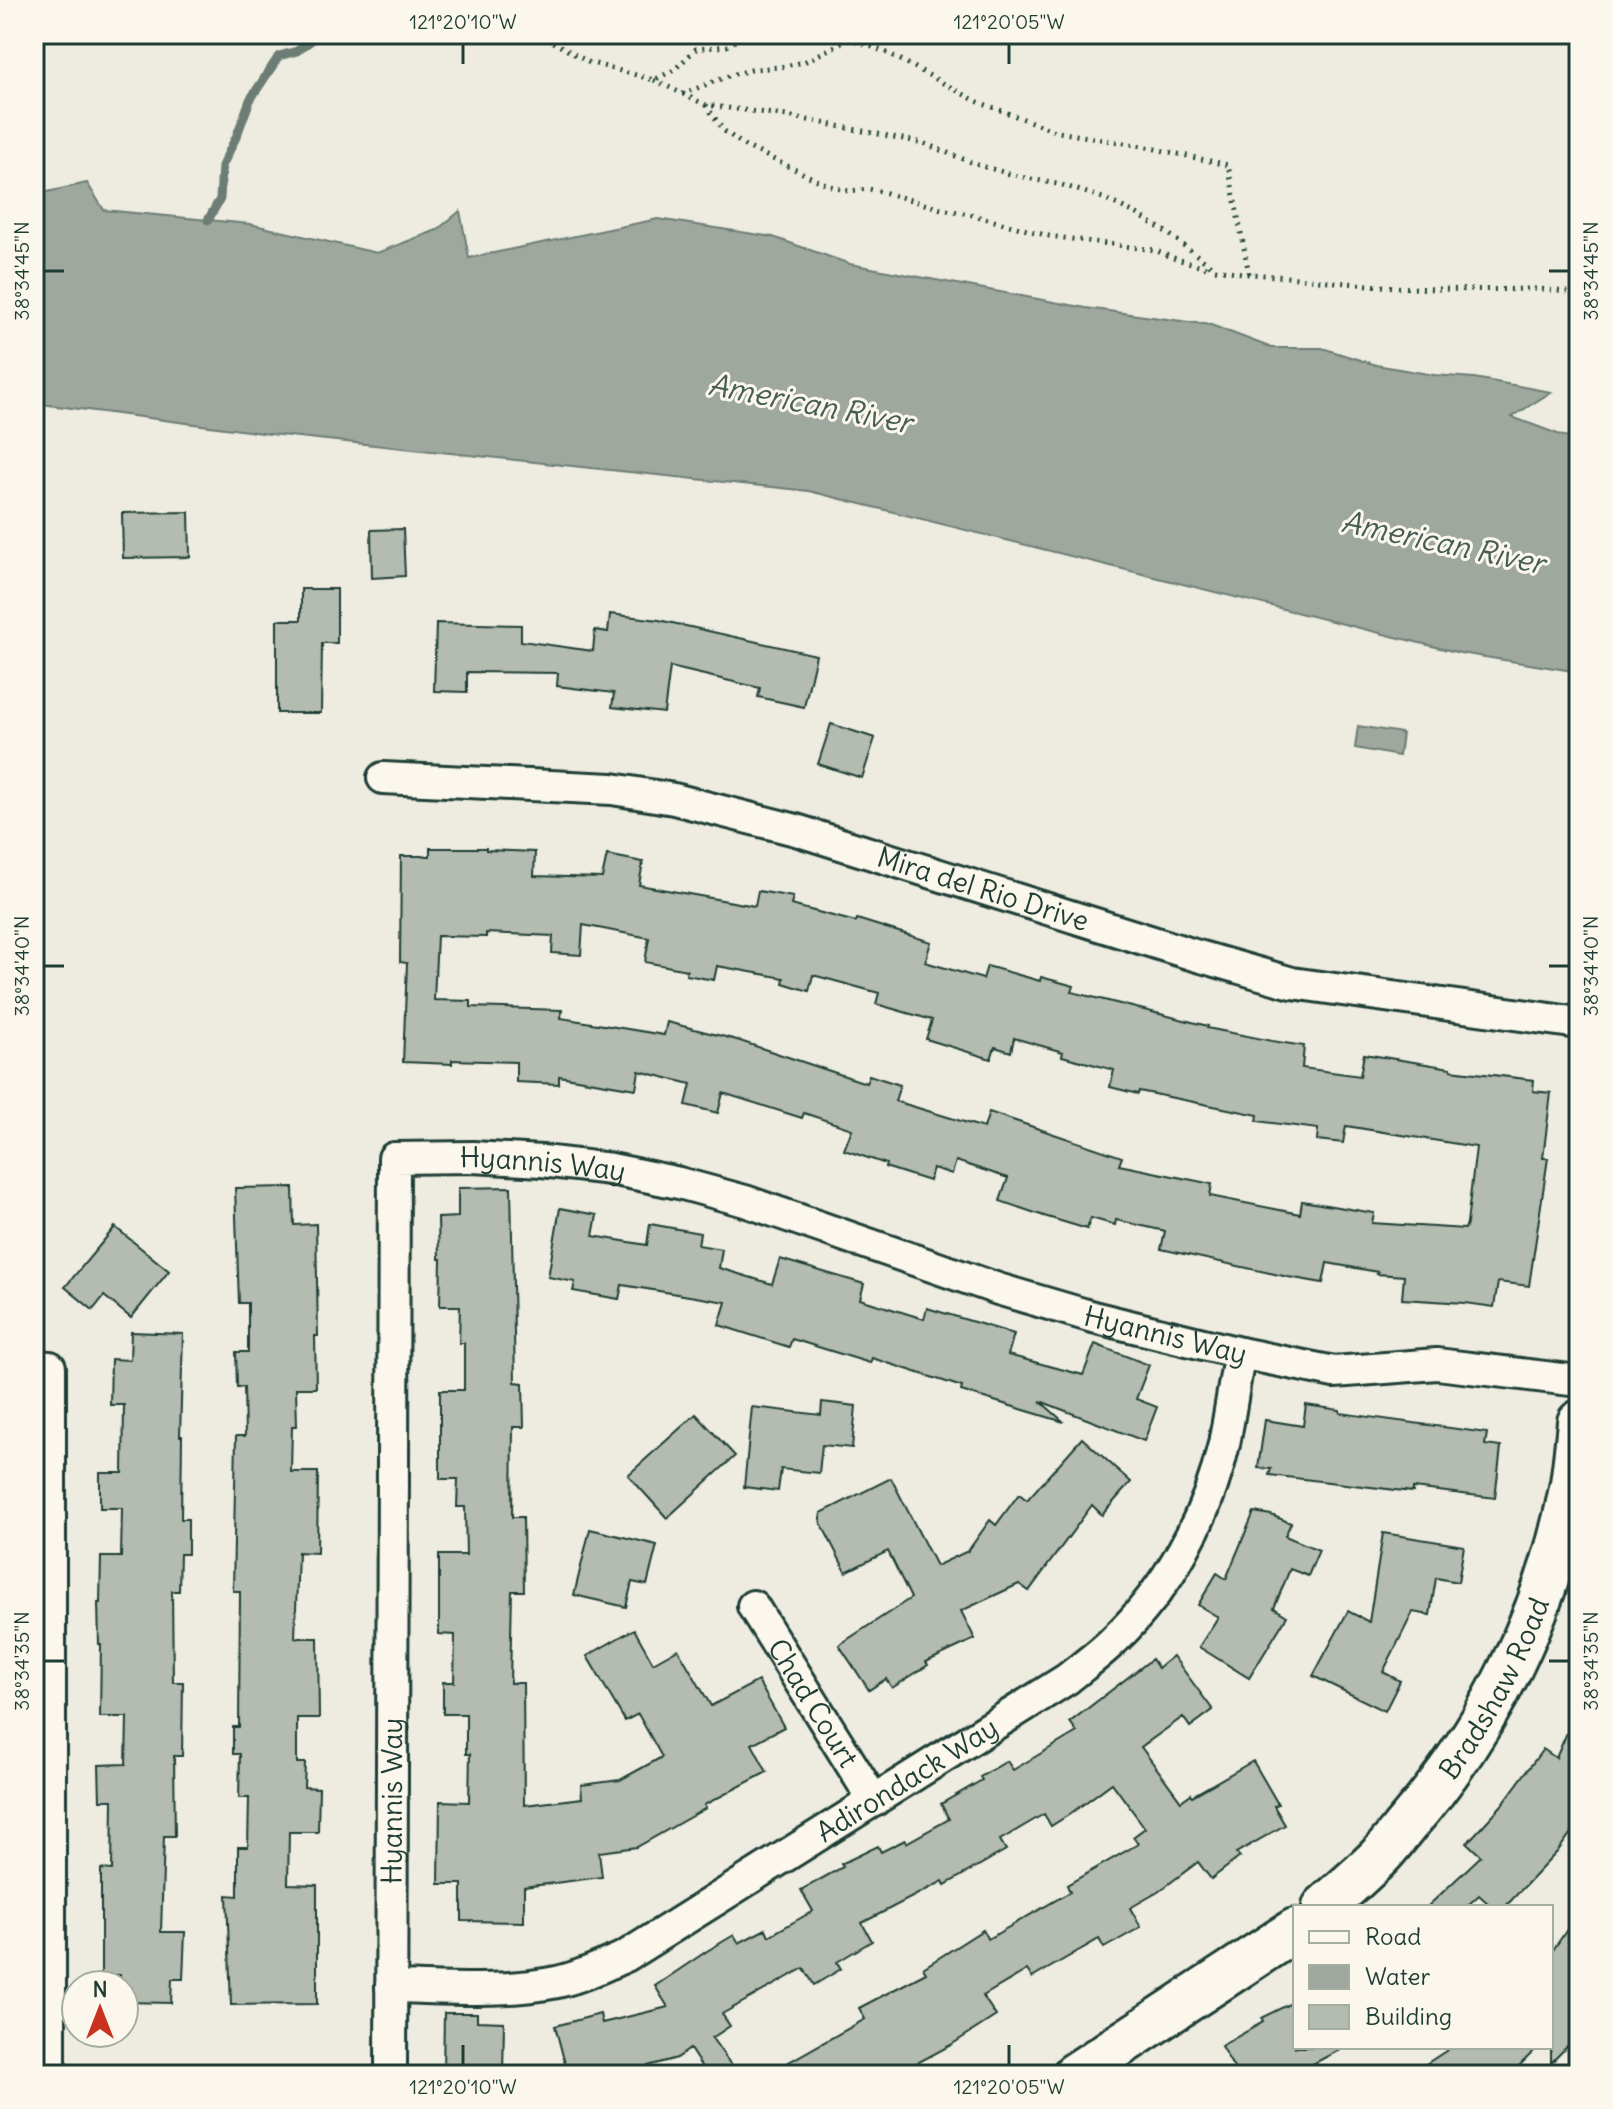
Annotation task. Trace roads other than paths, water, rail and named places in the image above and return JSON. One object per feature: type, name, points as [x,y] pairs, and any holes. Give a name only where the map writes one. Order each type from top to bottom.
[{"type":"street","name":"Mira del Rio Drive","points":[[383,778],[612,789],[674,799],[796,830],[1292,983],[1579,1023]]},
{"type":"street","name":"Hyannis Way","points":[[391,2075],[394,1158],[473,1157],[542,1161],[611,1169],[679,1183],[745,1201],[998,1289],[1093,1317],[1334,1372],[1437,1364],[1579,1381]]},
{"type":"street","name":"Adirondack Way","points":[[391,1987],[507,1988],[557,1982],[626,1956],[1067,1679],[1115,1640],[1143,1610],[1175,1563],[1197,1523],[1224,1445],[1240,1353]]},
{"type":"street","points":[[34,1366],[50,1367],[50,2075]]},
{"type":"street","name":"Bradshaw Road","points":[[1326,1905],[1380,1856],[1429,1799],[1472,1738],[1508,1674],[1529,1628],[1553,1557],[1571,1484],[1579,1422]]},
{"type":"street","name":"Chad Court","points":[[753,1606],[874,1801]]},
{"type":"street","points":[[1074,2075],[1293,1931]]},
{"type":"water","name":"American River","points":[[87,183],[104,210],[250,224],[377,253],[437,230],[460,211],[469,258],[658,219],[773,237],[850,264],[1086,308],[1211,325],[1272,348],[1322,348],[1376,365],[1551,392],[1512,417],[1563,436],[1579,437],[1579,672],[1460,653],[809,491],[270,434],[34,403],[34,189],[43,193]]},
{"type":"water","points":[[1358,726],[1402,733],[1399,756],[1355,748]]},
{"type":"waterway","points":[[208,220],[220,199],[222,166],[250,100],[279,56],[297,51],[320,34]]}]
